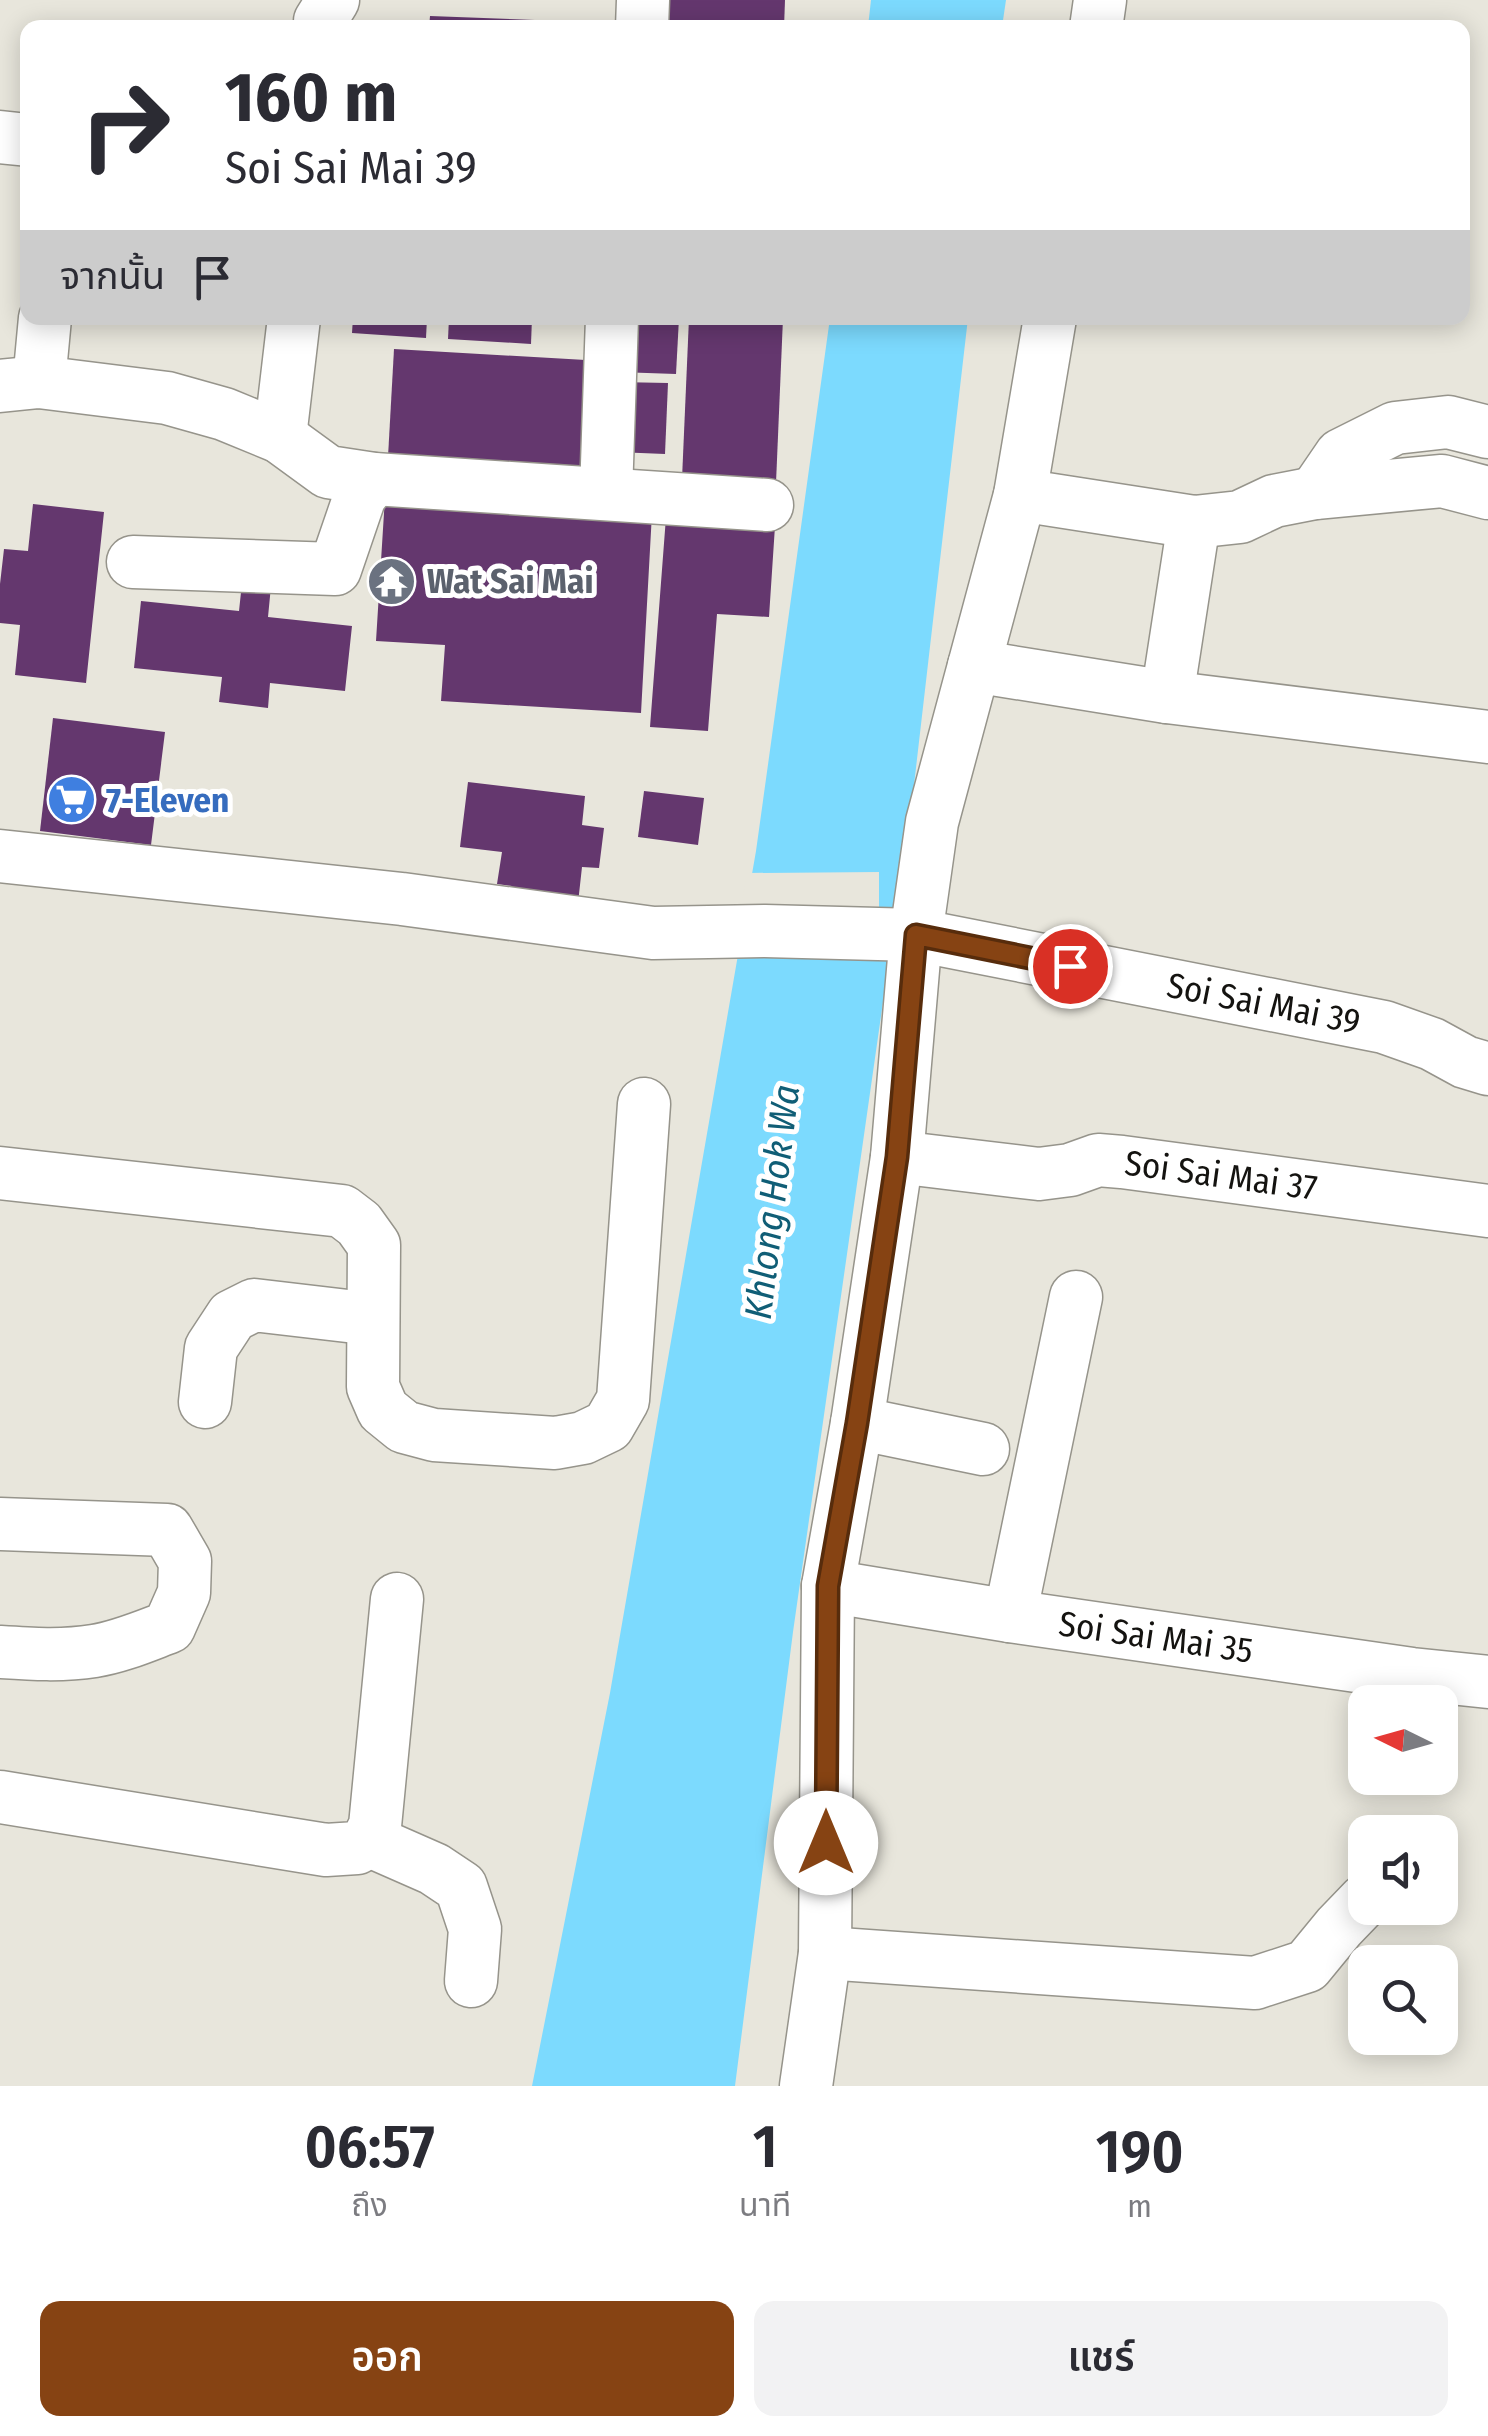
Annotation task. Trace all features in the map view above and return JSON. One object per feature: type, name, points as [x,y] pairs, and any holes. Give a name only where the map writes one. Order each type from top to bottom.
[{"type":"street","points":[[42,325],[19,384],[167,398],[224,414],[280,437],[328,472],[374,479],[767,505]]},
{"type":"street","points":[[280,437],[293,325]]},
{"type":"street","points":[[606,493],[612,325]]},
{"type":"street","points":[[806,2086],[825,1953],[828,1586],[897,1157],[906,934],[932,822],[1020,496],[1049,325]]},
{"type":"street","points":[[1315,492],[1341,455],[1395,428],[1448,422],[1488,432]]},
{"type":"street","points":[[133,562],[334,569],[360,496],[374,479]]},
{"type":"street","points":[[1020,496],[1194,522],[1240,517],[1274,501],[1315,492],[1442,482],[1488,493]]},
{"type":"street","points":[[1166,698],[1194,522]]},
{"type":"street","points":[[974,666],[1166,698],[1488,737]]},
{"type":"street","name":"Soi Sai Mai 39","points":[[0,856],[402,900],[653,933],[906,934],[1384,1027],[1488,1069]]},
{"type":"street","points":[[0,1173],[342,1211],[360,1224],[374,1245],[373,1387],[383,1410],[404,1427],[434,1435],[556,1443],[583,1438],[608,1426],[622,1400],[644,1104]]},
{"type":"street","name":"Soi Sai Mai 37","points":[[897,1157],[1039,1174],[1070,1170],[1098,1160],[1122,1162],[1488,1211]]},
{"type":"street","points":[[1010,1616],[1076,1297]]},
{"type":"street","points":[[205,1402],[211,1348],[232,1316],[254,1305],[372,1319]]},
{"type":"street","points":[[857,1423],[984,1449]]},
{"type":"street","points":[[0,1524],[167,1530],[185,1561],[184,1593],[169,1627],[93,1652],[0,1652]]},
{"type":"street","name":"Soi Sai Mai 35","points":[[828,1586],[1010,1616],[1488,1682]]},
{"type":"street","points":[[0,1797],[326,1850],[357,1848],[368,1840],[374,1826],[397,1599]]},
{"type":"street","points":[[368,1840],[434,1869],[460,1887],[475,1929],[470,1981]]},
{"type":"street","points":[[825,1953],[1255,1983],[1306,1966],[1348,1918]]},
{"type":"water","points":[[871,0],[1006,0],[1003,20],[869,20]]},
{"type":"water","name":"Khlong Hok Wa","points":[[829,325],[967,325],[914,785],[793,1632],[735,2086],[532,2086],[610,1693],[756,851]]},
{"type":"pier","points":[[879,872],[879,923],[738,925],[747,873]]},
{"type":"building","points":[[663,0],[785,0],[784,20],[662,20]]},
{"type":"building","points":[[430,16],[536,20],[430,20]]},
{"type":"building","points":[[353,325],[427,325],[426,338],[352,333]]},
{"type":"building","points":[[449,325],[532,325],[531,344],[448,339]]},
{"type":"building","points":[[620,325],[679,325],[676,374],[618,372]]},
{"type":"building","points":[[689,325],[783,325],[776,483],[682,479]]},
{"type":"building","points":[[394,349],[603,361],[595,487],[387,475]]},
{"type":"building","points":[[618,382],[668,383],[665,454],[616,452]]},
{"type":"building","points":[[385,497],[652,513],[641,713],[441,701],[445,645],[376,641]]},
{"type":"building","points":[[33,504],[104,512],[86,683],[15,675],[20,625],[0,623],[0,584],[4,549],[28,551]]},
{"type":"building","points":[[666,517],[775,526],[769,617],[717,614],[708,731],[650,727]]},
{"type":"building","points":[[242,583],[271,586],[268,617],[352,626],[345,691],[270,683],[268,708],[219,702],[222,677],[134,668],[141,601],[239,611]]},
{"type":"building","points":[[53,718],[165,732],[151,845],[40,831]]},
{"type":"building","points":[[468,782],[585,796],[582,825],[604,828],[599,868],[582,867],[578,903],[511,895],[512,886],[497,884],[502,852],[460,847]]},
{"type":"building","points":[[644,791],[704,798],[698,845],[638,837]]},
{"type":"place","name":"Wat Sai Mai","points":[[392,581]]},
{"type":"place","name":"7-Eleven","points":[[71,800]]},
{"type":"route","points":[[826,1843],[828,1586],[897,1157],[916,935],[1070,966]]}]
